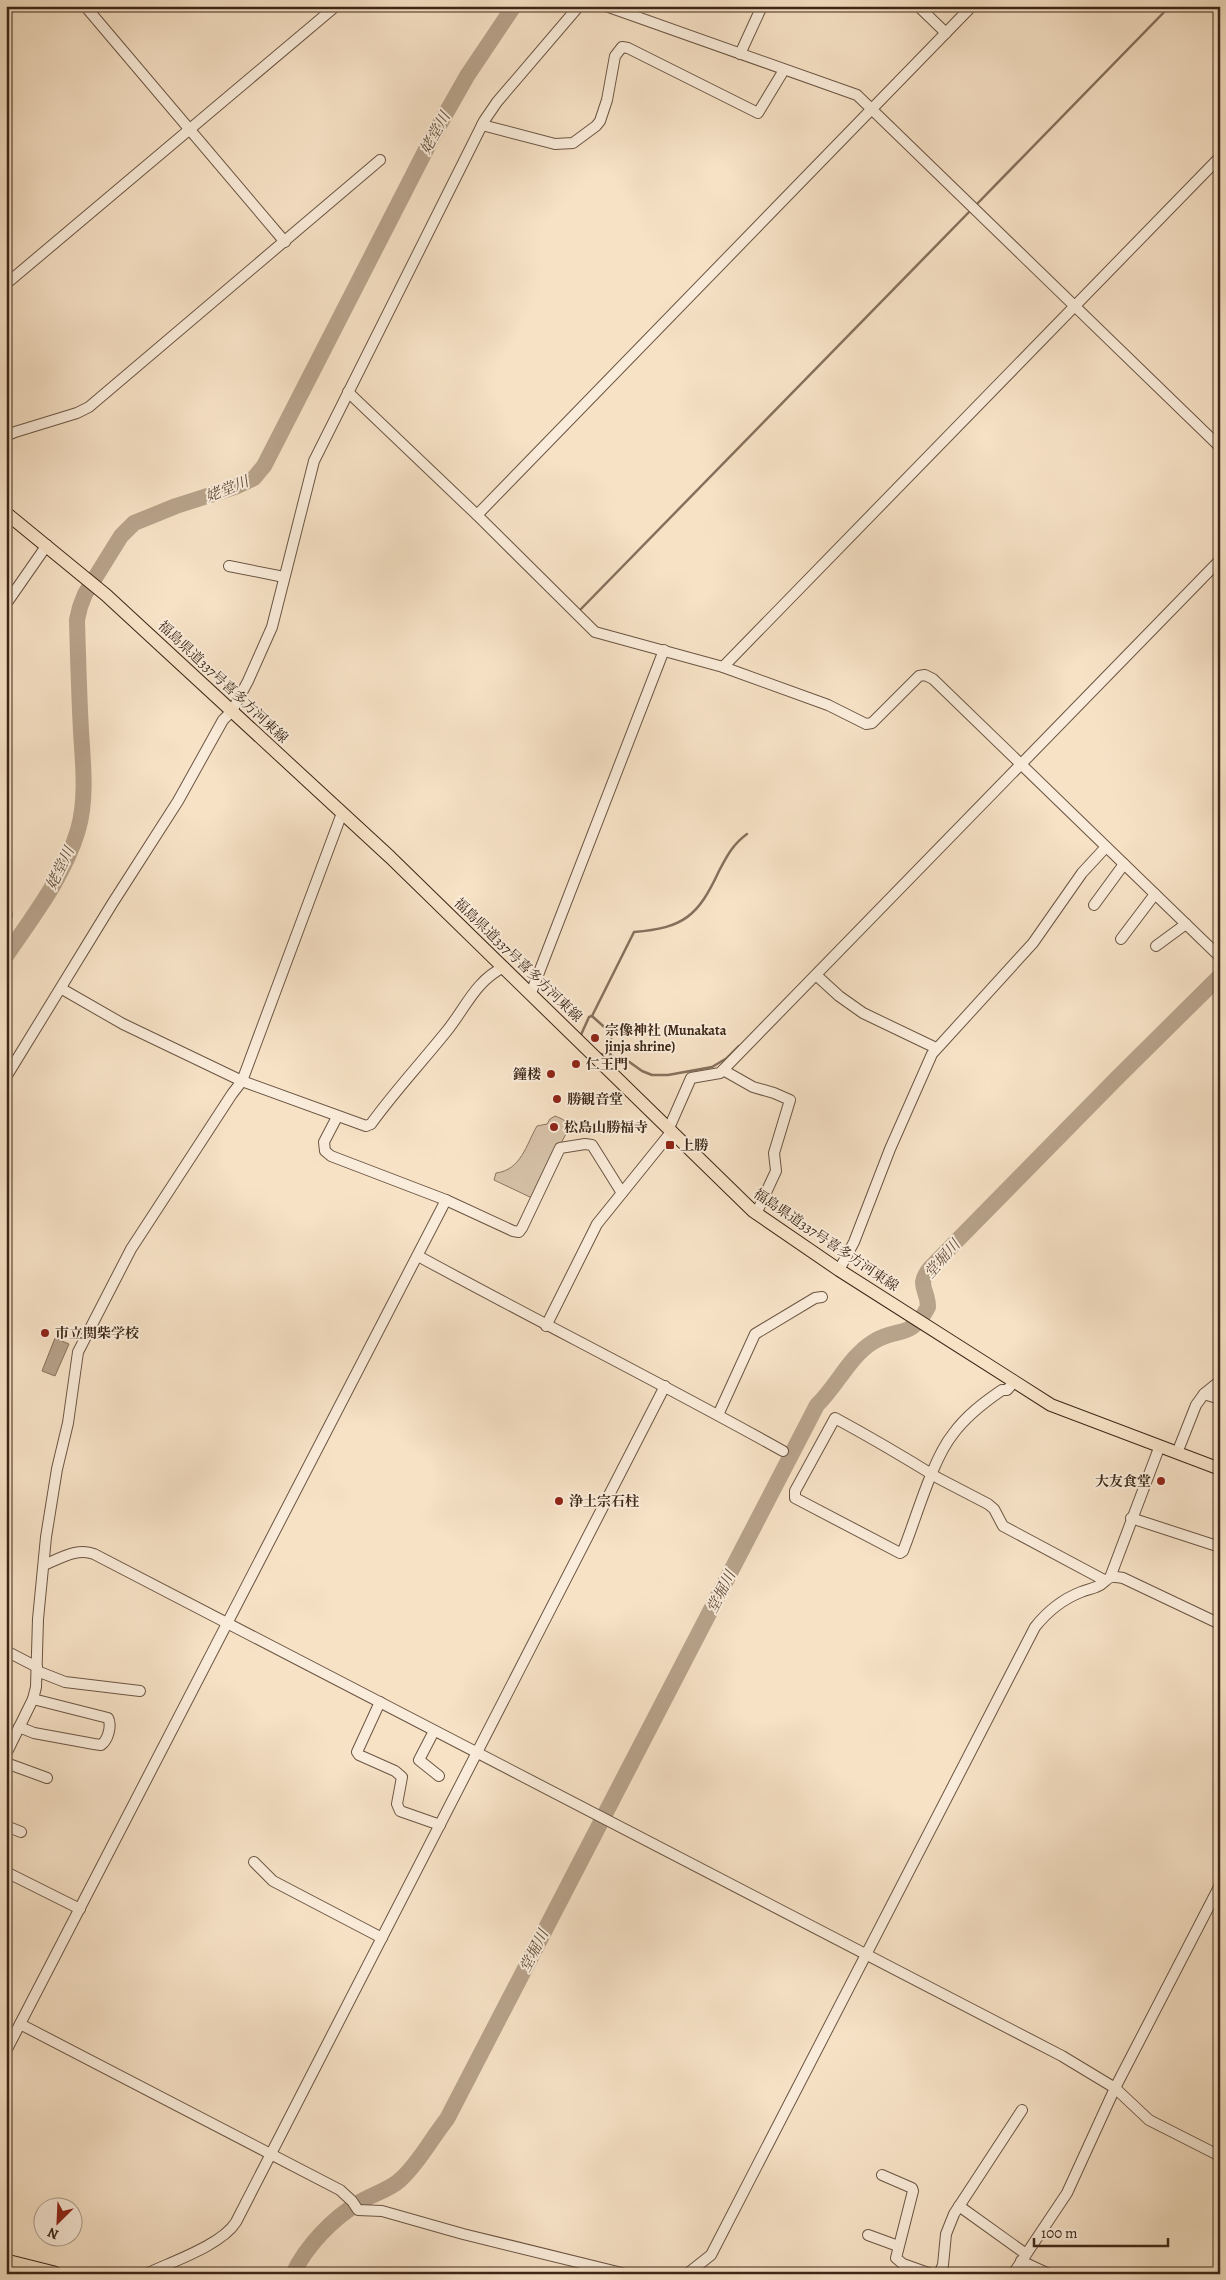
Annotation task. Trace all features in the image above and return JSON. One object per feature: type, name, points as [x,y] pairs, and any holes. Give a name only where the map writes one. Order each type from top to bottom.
[{"type":"highway","points":[[6,2262],[54,2274]]},
{"type":"main road","name":"福島県道337号喜多方河東線","points":[[6,513],[106,595],[342,813],[531,993],[740,1201],[756,1214],[839,1270],[1051,1405],[1159,1448],[1220,1469]]},
{"type":"street","points":[[85,6],[285,242]]},
{"type":"street","points":[[6,284],[336,6]]},
{"type":"street","points":[[6,1077],[62,989],[112,904],[178,801],[222,720],[232,711],[265,645],[309,475],[348,392],[482,125],[497,102],[579,6]]},
{"type":"street","points":[[606,6],[784,70],[852,92],[873,108],[1220,447]]},
{"type":"street","points":[[740,54],[762,6]]},
{"type":"street","points":[[918,6],[946,34]]},
{"type":"street","points":[[477,515],[972,6]]},
{"type":"street","points":[[482,125],[494,130],[555,144],[573,143],[600,121],[607,100],[615,56],[622,48],[628,48],[758,112],[784,70]]},
{"type":"street","points":[[723,667],[1220,157]]},
{"type":"street","points":[[6,436],[77,413],[89,407],[380,160]]},
{"type":"street","points":[[348,392],[477,515],[595,632],[723,667],[828,705],[866,724],[872,723],[918,676],[926,675],[933,679],[1220,957]]},
{"type":"street","points":[[6,604],[47,545]]},
{"type":"street","points":[[546,1326],[597,1224],[670,1130],[692,1078],[720,1073],[1220,560]]},
{"type":"street","points":[[229,566],[284,577]]},
{"type":"street","points":[[531,993],[664,650]]},
{"type":"street","points":[[6,1754],[33,1699],[37,1669],[38,1619],[54,1485],[67,1428],[78,1352],[131,1249],[242,1081],[342,813]]},
{"type":"street","points":[[839,1270],[854,1242],[890,1150],[936,1048],[1033,943],[1082,873],[1106,847]]},
{"type":"street","points":[[1094,905],[1124,864]]},
{"type":"street","points":[[1121,939],[1155,894]]},
{"type":"street","points":[[1156,946],[1186,924]]},
{"type":"street","points":[[62,989],[123,1024],[242,1081],[358,1125],[366,1126],[370,1124],[447,1031],[461,1008],[484,980],[492,972],[504,967]]},
{"type":"street","points":[[816,975],[839,996],[863,1013],[936,1048]]},
{"type":"street","points":[[723,1070],[753,1087],[790,1100],[774,1153],[776,1171],[756,1214]]},
{"type":"street","points":[[337,1117],[324,1142],[325,1150],[328,1154],[446,1200],[513,1231],[520,1232],[560,1148],[585,1144],[592,1145],[622,1193]]},
{"type":"street","points":[[6,2051],[446,1200]]},
{"type":"street","points":[[418,1256],[546,1326],[665,1386],[783,1451]]},
{"type":"street","points":[[718,1415],[756,1334],[815,1298],[822,1297]]},
{"type":"street","points":[[1177,1454],[1196,1406],[1204,1394],[1220,1380]]},
{"type":"street","points":[[1014,1382],[1007,1390],[1002,1390],[970,1414],[948,1441],[932,1474],[903,1551],[900,1553],[797,1500],[794,1496],[835,1418],[890,1448],[932,1474],[988,1504],[994,1509],[1003,1526],[1108,1578],[1124,1578],[1220,1624]]},
{"type":"street","points":[[146,2274],[215,2242],[231,2230],[478,1754],[665,1386]]},
{"type":"street","points":[[1204,1394],[1220,1399]]},
{"type":"street","points":[[687,2274],[711,2256],[1035,1627],[1058,1604],[1082,1591],[1098,1586],[1111,1575],[1159,1448]]},
{"type":"street","points":[[1131,1518],[1220,1547]]},
{"type":"street","points":[[44,1565],[77,1552],[88,1551],[229,1622],[478,1754],[1062,2056],[1115,2088],[1149,2120],[1220,2156]]},
{"type":"street","points":[[6,1651],[37,1669],[65,1682],[140,1691]]},
{"type":"street","points":[[19,1728],[34,1733],[94,1744],[101,1745],[106,1741],[110,1723],[108,1718],[33,1699]]},
{"type":"street","points":[[380,1702],[357,1752],[359,1755],[402,1776],[397,1804],[400,1811],[440,1826]]},
{"type":"street","points":[[434,1731],[419,1760],[439,1776]]},
{"type":"street","points":[[6,1763],[47,1778]]},
{"type":"street","points":[[6,1826],[21,1832]]},
{"type":"street","points":[[254,1862],[273,1881],[382,1938]]},
{"type":"street","points":[[6,1872],[80,1909]]},
{"type":"street","points":[[1013,2274],[1067,2193],[1115,2088],[1220,1885]]},
{"type":"street","points":[[20,2024],[340,2190],[352,2201],[358,2210],[382,2211],[464,2234],[626,2274]]},
{"type":"street","points":[[939,2274],[943,2265],[949,2227],[959,2206],[1022,2110]]},
{"type":"street","points":[[882,2176],[912,2188],[913,2191],[907,2220],[896,2253],[898,2260],[931,2274]]},
{"type":"street","points":[[959,2206],[1024,2258],[1049,2274]]},
{"type":"street","points":[[868,2235],[898,2246]]},
{"type":"shaded area","points":[[555,1116],[565,1121],[567,1132],[532,1198],[494,1180],[496,1173],[511,1167],[522,1156],[537,1126],[547,1124]]},
{"type":"shaded area","points":[[55,1338],[69,1344],[55,1376],[42,1371]]},
{"type":"waterway","name":"姥堂川","points":[[6,956],[37,911],[65,864],[81,818],[84,781],[77,620],[85,594],[121,536],[134,523],[176,506],[235,487],[254,478],[264,466],[433,136],[467,76],[514,6]]},
{"type":"waterway","points":[[975,206],[1170,6]]},
{"type":"waterway","points":[[580,610],[971,210]]},
{"type":"waterway","points":[[592,1016],[634,932],[665,927],[687,917],[704,899],[725,860],[738,842],[747,834]]},
{"type":"waterway","name":"堂堀川","points":[[293,2274],[305,2253],[330,2224],[365,2199],[391,2187],[407,2173],[447,2119],[817,1405],[857,1355],[865,1348],[882,1337],[909,1329],[915,1325],[928,1307],[923,1283],[926,1273],[931,1267],[1220,976]]},
{"type":"waterway","points":[[580,1037],[589,1017],[592,1016],[612,1034],[609,1051],[612,1058],[628,1061],[642,1071],[652,1075],[668,1075],[712,1067],[727,1058],[739,1046]]},
{"type":"waterway","points":[[599,1053],[602,1055],[609,1051]]},
{"type":"place","name":"宗像神社 (Munakata jinja shrine)","points":[[595,1038]]},
{"type":"place","name":"仁王門","points":[[576,1064]]},
{"type":"place","name":"鐘楼","points":[[551,1074]]},
{"type":"place","name":"勝観音堂","points":[[557,1099]]},
{"type":"place","name":"松島山勝福寺","points":[[554,1127]]},
{"type":"place","name":"上勝","points":[[670,1145]]},
{"type":"place","name":"市立関柴学校","points":[[45,1333]]},
{"type":"place","name":"大友食堂","points":[[1161,1481]]},
{"type":"place","name":"浄土宗石柱","points":[[559,1501]]}]
